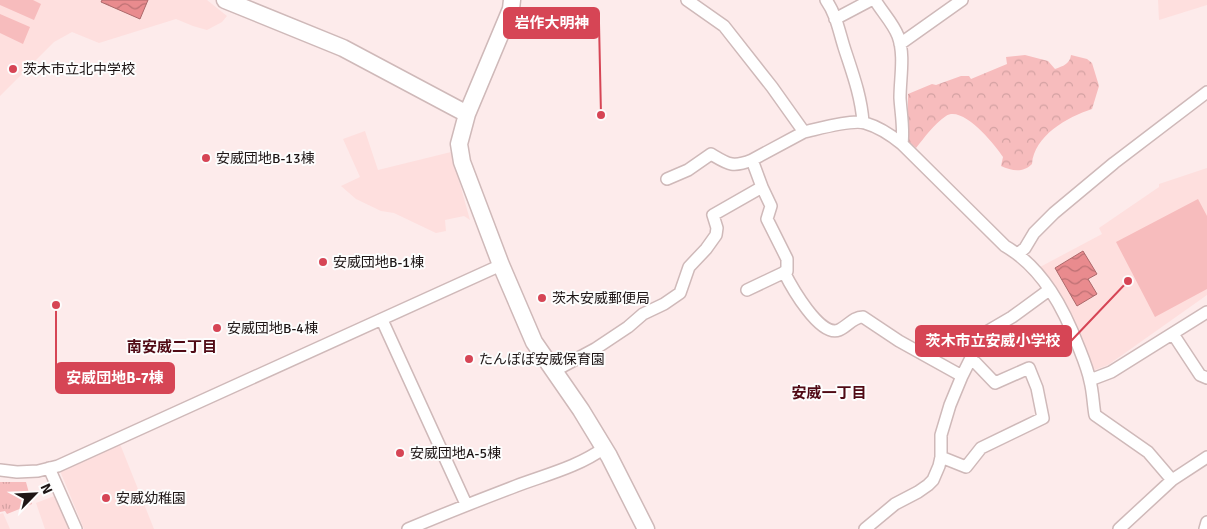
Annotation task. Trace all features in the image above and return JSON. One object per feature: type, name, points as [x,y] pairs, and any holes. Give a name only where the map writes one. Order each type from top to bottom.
[{"type":"street","points":[[225,0],[343,48],[467,114]]},
{"type":"street","points":[[512,0],[512,9],[467,114],[459,144],[462,162],[501,266],[534,342],[581,410],[604,448],[646,529]]},
{"type":"street","points":[[687,0],[724,26],[772,87],[804,132]]},
{"type":"street","points":[[826,0],[836,19],[854,73],[863,122]]},
{"type":"street","points":[[836,19],[871,0]]},
{"type":"street","points":[[875,0],[897,34],[902,49],[900,101],[904,132],[902,144]]},
{"type":"street","points":[[900,44],[962,0]]},
{"type":"street","points":[[1018,254],[1025,248],[1034,232],[1054,213],[1114,163],[1207,92]]},
{"type":"street","points":[[667,179],[688,170],[711,154],[735,166],[752,160],[804,132],[840,124],[863,122],[885,131],[902,144],[1006,246],[1035,269],[1065,314],[1090,380],[1095,415],[1148,452],[1172,480]]},
{"type":"street","points":[[747,290],[787,271],[788,259],[767,219],[771,206],[752,160]]},
{"type":"street","points":[[554,372],[595,349],[628,327],[643,314],[664,304],[680,293],[689,266],[706,249],[716,235],[717,228],[713,215],[762,187]]},
{"type":"street","points":[[0,470],[18,472],[38,471],[58,466],[501,266]]},
{"type":"street","points":[[784,272],[800,301],[817,320],[832,330],[838,331],[856,318],[863,317],[899,341],[962,376]]},
{"type":"street","points":[[865,529],[895,504],[928,485],[936,474],[941,457],[941,435],[950,405],[962,376],[984,334],[1012,317],[1049,290]]},
{"type":"street","points":[[1090,380],[1111,372],[1205,317]]},
{"type":"street","points":[[382,320],[466,504]]},
{"type":"street","points":[[1173,334],[1200,375],[1207,378]]},
{"type":"street","points":[[941,457],[966,467],[981,448],[1043,418],[1037,388],[1029,368],[995,383],[972,359]]},
{"type":"street","points":[[408,529],[466,504],[565,468],[596,454],[604,448]]},
{"type":"street","points":[[1119,529],[1172,480],[1207,457]]},
{"type":"street","points":[[49,468],[76,529]]},
{"type":"street","points":[[1205,529],[1207,522]]},
{"type":"shaded area","name":"茨木市立北中学校","points":[[0,0],[207,0],[227,16],[222,22],[207,30],[176,19],[99,43],[72,32],[54,42],[0,96]]},
{"type":"shaded area","points":[[1158,0],[1207,0],[1207,5],[1159,20]]},
{"type":"shaded area","points":[[365,131],[378,170],[451,152],[470,220],[464,216],[445,220],[446,231],[436,233],[394,213],[381,211],[356,199],[341,186],[360,177],[343,139]]},
{"type":"shaded area","points":[[1207,168],[1207,295],[1108,365],[1092,371],[1069,316],[1040,267],[1102,234],[1099,228],[1159,187],[1159,184]]},
{"type":"shaded area","name":"安威幼稚園","points":[[118,439],[154,529],[84,529],[58,466]]},
{"type":"shaded area","points":[[57,495],[69,529],[45,529],[36,503]]},
{"type":"shaded area","points":[[3,513],[10,529],[0,529],[0,514]]},
{"type":"green space","points":[[0,0],[33,0],[41,4],[34,20],[0,5]]},
{"type":"green space","points":[[0,14],[30,27],[23,44],[0,33]]},
{"type":"green space","points":[[1025,55],[1048,61],[1055,69],[1068,63],[1071,55],[1087,59],[1092,63],[1099,86],[1092,109],[1072,117],[1045,136],[1034,154],[1032,164],[1029,167],[1017,170],[1001,166],[1003,157],[986,136],[969,121],[953,114],[946,116],[937,123],[916,148],[908,141],[908,94],[932,84],[936,85],[961,76],[969,76],[971,79],[1007,64],[1006,57]]},
{"type":"green space","points":[[1198,199],[1207,216],[1207,289],[1155,317],[1116,242]]},
{"type":"green space","points":[[0,482],[26,482],[32,504],[7,514],[5,511],[0,512]]},
{"type":"water","points":[[102,0],[148,0],[140,19],[101,2]]},
{"type":"water","points":[[1083,251],[1097,274],[1088,279],[1097,294],[1077,306],[1055,268]]},
{"type":"place","name":"茨木市立北中学校","points":[[13,69]]},
{"type":"place","name":"岩作大明神","points":[[601,115]]},
{"type":"place","name":"安威団地B-13棟","points":[[206,158]]},
{"type":"place","name":"安威団地B-1棟","points":[[323,262]]},
{"type":"place","name":"茨木市立安威小学校","points":[[1128,281]]},
{"type":"place","name":"茨木安威郵便局","points":[[542,298]]},
{"type":"place","name":"安威団地B-7棟","points":[[56,305]]},
{"type":"place","name":"安威団地B-4棟","points":[[217,328]]},
{"type":"place","name":"たんぽぽ安威保育園","points":[[469,359]]},
{"type":"place","name":"安威団地A-5棟","points":[[400,453]]},
{"type":"place","name":"安威幼稚園","points":[[106,498]]},
{"type":"district","name":"南安威二丁目","points":[[172,347]]},
{"type":"district","name":"安威一丁目","points":[[829,393]]}]
